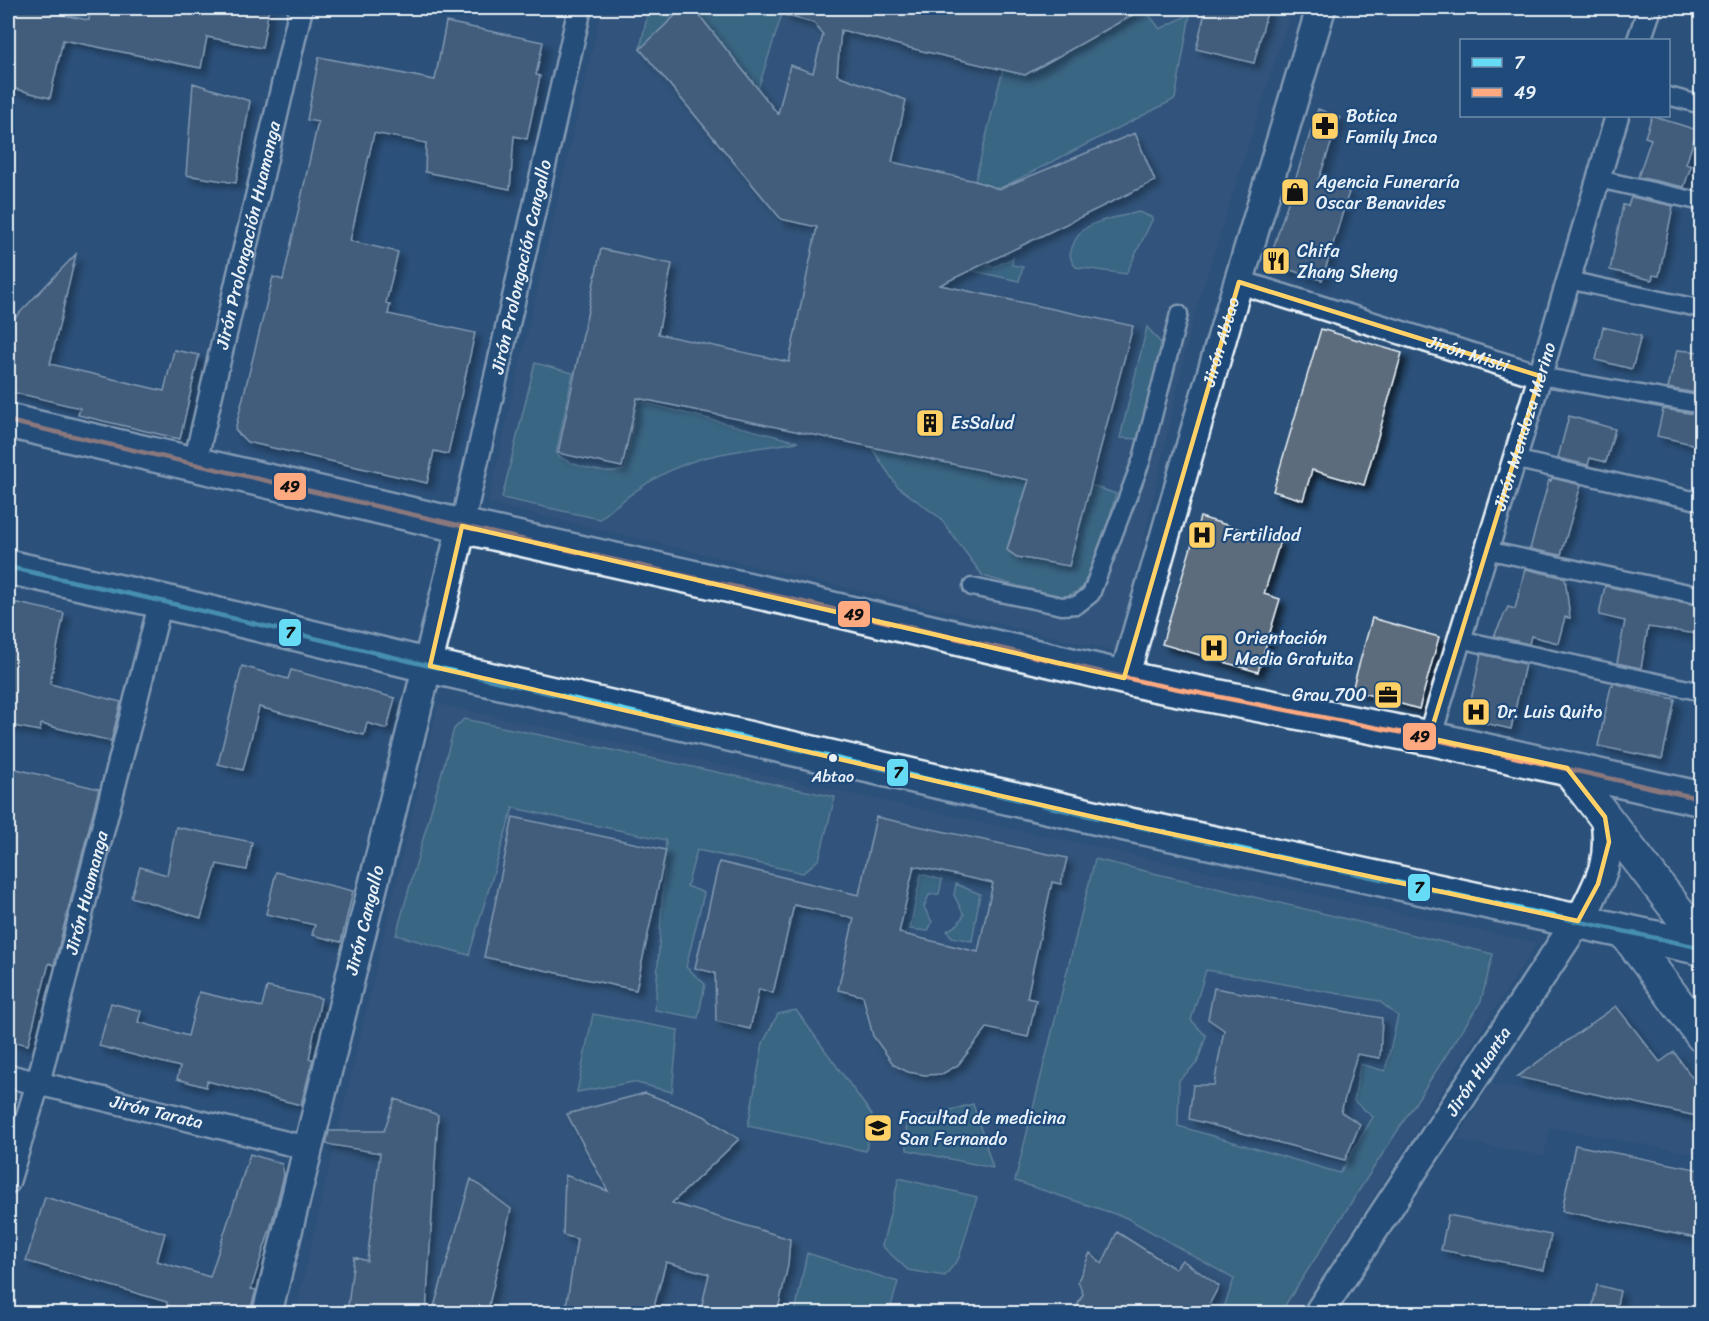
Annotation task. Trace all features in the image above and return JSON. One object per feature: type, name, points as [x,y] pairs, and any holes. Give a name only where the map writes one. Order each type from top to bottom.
[{"type":"main road","points":[[8,421],[195,463],[460,536],[767,593],[1124,678],[1429,738],[1701,799]]},
{"type":"main road","points":[[8,567],[161,601],[432,656],[1116,822],[1582,914],[1624,931],[1699,940]]},
{"type":"main road","points":[[1567,768],[1699,940]]},
{"type":"main road","points":[[1624,931],[1701,1036]]},
{"type":"street","name":"Jirón Prolongación Huamanga","points":[[195,463],[301,8]]},
{"type":"street","name":"Jirón Prolongación Cangallo","points":[[460,536],[580,8]]},
{"type":"street","name":"Jirón Abtao","points":[[1124,678],[1321,8]]},
{"type":"street","points":[[1640,39],[1650,8]]},
{"type":"street","points":[[1670,97],[1701,105]]},
{"type":"street","name":"Jirón Mendoza Merino","points":[[1429,738],[1617,117]]},
{"type":"street","points":[[1598,179],[1701,202]]},
{"type":"street","points":[[1568,280],[1701,309]]},
{"type":"street","name":"Jirón Misti","points":[[1239,282],[1540,376],[1701,405]]},
{"type":"street","points":[[972,586],[1062,606],[1077,605],[1091,594],[1142,459],[1179,314]]},
{"type":"street","points":[[1514,459],[1701,502]]},
{"type":"street","name":"Jirón Cangallo","points":[[267,1314],[460,536]]},
{"type":"street","points":[[1486,550],[1701,596]]},
{"type":"street","name":"Jirón Huamanga","points":[[8,1182],[38,1083],[161,601]]},
{"type":"street","points":[[1459,639],[1701,692]]},
{"type":"street","name":"Jirón Huanta","points":[[1318,1314],[1582,914],[1598,884],[1606,862],[1609,842],[1599,808]]},
{"type":"street","name":"Jirón Tarata","points":[[8,1076],[307,1149]]},
{"type":"highlighted area","points":[[1239,282],[1540,376],[1429,738],[1567,768],[1605,817],[1609,842],[1598,884],[1578,921],[1116,822],[430,666],[462,526],[1124,678]]},
{"type":"shaded area","points":[[602,8],[1292,8],[1193,318],[1119,652],[488,503]]},
{"type":"shaded area","name":"Facultad de medicina San Fernando","points":[[438,704],[1537,943],[1299,1313],[295,1314]]},
{"type":"shaded area","points":[[1491,1084],[1701,1123],[1701,1155],[1550,1127],[1544,1156],[1457,1140]]},
{"type":"green space","points":[[649,8],[784,8],[758,89],[695,10],[640,49]]},
{"type":"green space","points":[[1144,8],[1160,29],[1190,14],[1175,99],[999,189],[975,181],[1003,69],[1025,75]]},
{"type":"green space","points":[[1139,212],[1153,218],[1126,274],[1076,267],[1070,256],[1071,251],[1084,229],[1101,221]]},
{"type":"green space","points":[[911,250],[994,267],[1013,258],[1012,265],[1023,267],[1019,281],[911,257]]},
{"type":"green space","points":[[1147,327],[1166,349],[1141,439],[1120,438]]},
{"type":"green space","points":[[535,363],[573,373],[556,454],[580,466],[610,472],[625,469],[638,401],[798,442],[726,453],[688,463],[648,483],[600,519],[502,498]]},
{"type":"green space","points":[[871,447],[1029,480],[1008,545],[1009,552],[1017,557],[1069,566],[1091,485],[1116,494],[1098,558],[1088,581],[1074,593],[1057,597],[983,576],[940,518],[897,486]]},
{"type":"green space","points":[[464,719],[835,797],[819,859],[803,873],[697,850],[687,886],[704,893],[686,967],[705,984],[698,1018],[655,1010],[666,840],[513,808],[469,955],[396,935],[454,729]]},
{"type":"green space","points":[[1095,859],[1493,954],[1481,1001],[1280,1313],[1222,1313],[1234,1279],[1127,1218],[1015,1181]],"holes":[[[1206,970],[1379,1001],[1398,1016],[1385,1071],[1360,1064],[1354,1101],[1373,1117],[1340,1173],[1178,1126],[1179,1080],[1197,1063],[1206,1036],[1191,1020]]]},
{"type":"green space","points":[[921,874],[942,880],[939,894],[929,895],[924,907],[932,922],[928,931],[910,929]]},
{"type":"green space","points":[[956,884],[980,894],[972,941],[952,937],[947,931],[958,924],[964,915],[954,895]]},
{"type":"green space","points":[[796,1010],[872,1115],[866,1151],[748,1126],[763,1043],[778,1014]]},
{"type":"green space","points":[[593,1014],[678,1030],[672,1092],[633,1082],[577,1092]]},
{"type":"green space","points":[[973,1104],[993,1168],[907,1150],[906,1118],[925,1117]]},
{"type":"green space","points":[[899,1178],[977,1197],[959,1258],[945,1276],[908,1270],[882,1246]]},
{"type":"green space","points":[[807,1253],[898,1282],[889,1313],[795,1313]]},
{"type":"building","points":[[8,8],[26,8],[89,20],[90,8],[269,8],[262,48],[207,37],[201,68],[63,40],[50,98],[8,87]]},
{"type":"building","points":[[785,8],[1145,8],[1025,75],[841,30],[837,75],[906,100],[892,162],[975,181],[999,189],[1135,133],[1155,181],[940,285],[1133,326],[1069,566],[1017,557],[1007,550],[1029,480],[637,398],[622,467],[558,453],[601,249],[672,264],[658,334],[789,362],[817,227],[781,219],[640,49],[679,12],[695,10],[778,114],[790,65],[813,73],[823,35],[814,23],[784,15]]},
{"type":"building","points":[[1206,8],[1268,8],[1254,63],[1196,49]]},
{"type":"building","points":[[446,22],[543,42],[536,75],[540,76],[527,139],[514,136],[510,189],[425,172],[426,143],[374,133],[350,241],[398,252],[386,303],[390,305],[388,314],[475,333],[448,454],[434,451],[427,483],[247,442],[235,430],[273,277],[283,280],[318,122],[307,120],[319,57],[435,80]]},
{"type":"building","points":[[193,83],[250,101],[236,183],[186,175]]},
{"type":"building","points":[[1318,109],[1340,118],[1318,181],[1349,192],[1322,280],[1278,266],[1270,258]]},
{"type":"building","points":[[1652,117],[1697,130],[1686,164],[1691,166],[1684,187],[1638,177],[1651,139],[1645,137]]},
{"type":"building","points":[[1631,197],[1673,206],[1659,276],[1653,275],[1652,280],[1610,270],[1623,205],[1628,206]]},
{"type":"building","points":[[76,254],[50,364],[164,391],[174,350],[199,355],[180,439],[78,415],[80,408],[8,391],[8,325]]},
{"type":"building","points":[[1603,327],[1641,336],[1632,369],[1596,360]]},
{"type":"building","points":[[1321,329],[1402,353],[1364,485],[1312,470],[1303,500],[1273,491]]},
{"type":"building","points":[[1677,350],[1701,352],[1701,394],[1668,388]]},
{"type":"building","points":[[1663,409],[1701,415],[1701,446],[1657,436]]},
{"type":"building","points":[[1569,416],[1615,429],[1606,462],[1590,458],[1588,465],[1558,458]]},
{"type":"building","points":[[1552,478],[1581,485],[1561,555],[1530,549],[1549,480],[1551,481]]},
{"type":"building","points":[[1200,517],[1280,541],[1264,594],[1280,599],[1258,672],[1162,644]]},
{"type":"building","points":[[1525,569],[1565,578],[1570,618],[1565,617],[1558,643],[1531,636],[1529,644],[1494,636],[1508,607],[1515,609]]},
{"type":"building","points":[[1605,586],[1701,606],[1697,634],[1648,627],[1641,668],[1617,663],[1625,621],[1599,615]]},
{"type":"building","points":[[8,601],[64,613],[50,684],[121,702],[111,741],[41,724],[40,731],[8,725]]},
{"type":"building","points":[[1372,618],[1439,637],[1419,709],[1352,690]]},
{"type":"building","points":[[1481,654],[1525,664],[1511,729],[1467,719]]},
{"type":"building","points":[[242,666],[288,679],[291,670],[395,698],[387,729],[367,723],[364,735],[259,707],[243,770],[218,764]]},
{"type":"building","points":[[1613,683],[1675,699],[1662,759],[1598,746]]},
{"type":"building","points":[[8,767],[99,789],[54,965],[49,963],[28,1045],[8,1040]]},
{"type":"building","points":[[513,817],[666,850],[636,990],[484,957]]},
{"type":"building","points":[[876,817],[1067,858],[1061,884],[1052,882],[1034,964],[1027,998],[1036,1000],[1028,1037],[987,1028],[958,1065],[942,1074],[925,1075],[908,1072],[894,1065],[873,1036],[863,996],[838,990],[854,918],[794,905],[773,993],[759,989],[750,1029],[716,1021],[715,973],[695,968],[719,862],[859,895]],"holes":[[[914,866],[993,883],[978,952],[899,933]]]},
{"type":"building","points":[[176,827],[252,842],[247,870],[217,864],[201,918],[131,897],[140,867],[167,875]]},
{"type":"building","points":[[276,872],[353,891],[341,942],[312,935],[315,925],[266,914]]},
{"type":"building","points":[[267,987],[321,998],[309,1059],[313,1059],[301,1105],[207,1081],[206,1087],[177,1079],[180,1067],[99,1046],[111,1003],[141,1011],[138,1022],[188,1036],[199,992],[262,1007]]},
{"type":"building","points":[[1214,988],[1382,1018],[1380,1058],[1357,1054],[1341,1112],[1360,1124],[1345,1160],[1189,1119],[1193,1085],[1214,1085],[1224,1030],[1208,1019]]},
{"type":"building","points":[[1616,1006],[1660,1062],[1674,1052],[1701,1090],[1701,1117],[1517,1077]]},
{"type":"building","points":[[645,1093],[704,1116],[739,1139],[672,1203],[790,1239],[788,1265],[777,1314],[700,1314],[709,1274],[666,1262],[652,1314],[565,1314],[577,1239],[563,1235],[565,1175],[608,1191],[567,1114]]},
{"type":"building","points":[[395,1099],[438,1115],[426,1314],[347,1314],[354,1257],[367,1261],[380,1153],[326,1144],[329,1131],[384,1131]]},
{"type":"building","points":[[1575,1145],[1701,1170],[1701,1239],[1562,1211]]},
{"type":"building","points":[[250,1154],[282,1164],[284,1175],[251,1289],[256,1290],[249,1314],[197,1314],[167,1305],[167,1302],[26,1261],[45,1197],[165,1233],[157,1261],[210,1277]]},
{"type":"building","points":[[471,1179],[511,1209],[487,1314],[432,1314]]},
{"type":"building","points":[[1448,1215],[1551,1235],[1544,1270],[1441,1250]]},
{"type":"building","points":[[1117,1232],[1175,1269],[1182,1260],[1219,1286],[1204,1314],[1073,1314],[1083,1294],[1078,1281],[1090,1253],[1102,1264]]},
{"type":"building","points":[[1597,1285],[1620,1291],[1615,1314],[1591,1314]]},
{"type":"transit line","name":"49","points":[[8,421],[1148,683],[1429,738],[1702,799]]},
{"type":"transit line","name":"7","points":[[8,567],[161,601],[430,666],[1116,822],[1702,948]]},
{"type":"place","name":"Botica Family Inca","points":[[1325,126]]},
{"type":"place","name":"Agencia Funeraría Oscar Benavides","points":[[1295,192]]},
{"type":"place","name":"Chifa Zhang Sheng","points":[[1276,261]]},
{"type":"place","name":"EsSalud","points":[[930,423]]},
{"type":"place","name":"Fertilidad","points":[[1202,535]]},
{"type":"place","name":"Orientación Media Gratuita","points":[[1214,648]]},
{"type":"place","name":"Grau 700","points":[[1388,695]]},
{"type":"place","name":"Dr. Luis Quito","points":[[1476,712]]},
{"type":"place","name":"Abtao","points":[[833,758]]},
{"type":"place","name":"Facultad de medicina San Fernando","points":[[878,1128]]}]
